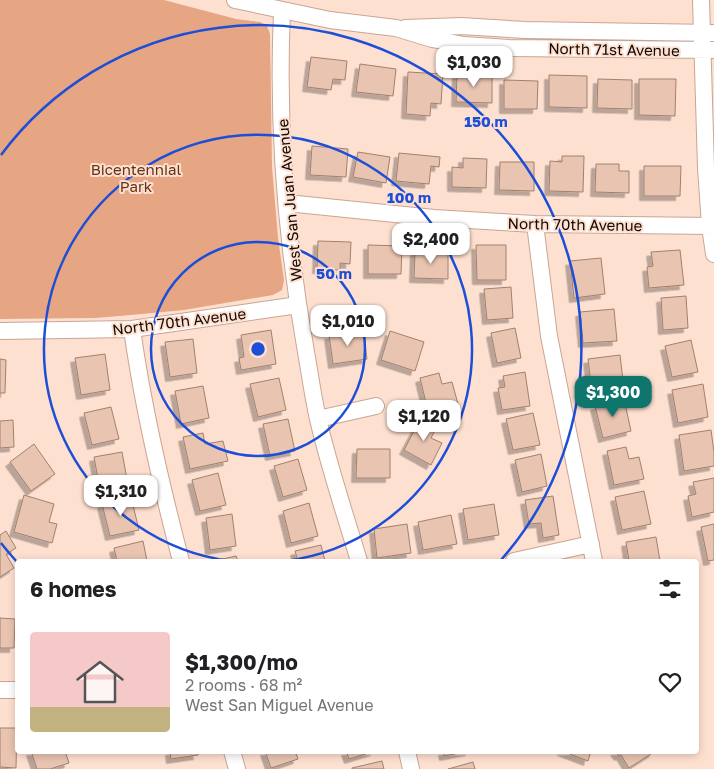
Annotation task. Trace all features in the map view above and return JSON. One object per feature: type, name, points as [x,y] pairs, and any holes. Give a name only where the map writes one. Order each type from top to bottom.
[{"type":"street","name":"North 71st Avenue","points":[[235,0],[330,20],[396,28],[451,26],[525,30],[708,33]]},
{"type":"street","points":[[702,0],[708,33],[706,168],[714,254]]},
{"type":"street","name":"West San Juan Avenue","points":[[282,11],[282,107],[287,204],[298,305],[318,418],[358,559]]},
{"type":"street","name":"North 71st Avenue","points":[[396,28],[432,39],[464,45],[509,48],[708,50]]},
{"type":"street","name":"North 70th Avenue","points":[[287,204],[434,218],[535,224],[712,226]]},
{"type":"street","points":[[535,224],[549,336],[594,559]]},
{"type":"street","name":"North 70th Avenue","points":[[0,331],[132,330],[298,305]]},
{"type":"street","points":[[132,330],[139,382],[165,500],[180,559]]},
{"type":"street","points":[[318,418],[376,406]]},
{"type":"street","points":[[523,559],[591,544]]},
{"type":"street","points":[[0,690],[15,690]]},
{"type":"street","points":[[233,754],[237,769]]},
{"type":"street","points":[[408,754],[411,769]]},
{"type":"green space","name":"Bicentennial Park","points":[[0,0],[164,0],[236,19],[260,22],[267,26],[270,34],[272,167],[278,238],[284,280],[282,290],[273,295],[184,310],[95,318],[0,319]]},
{"type":"building","points":[[311,57],[347,61],[345,80],[333,79],[331,90],[307,87]]},
{"type":"building","points":[[360,64],[396,69],[393,96],[356,92]]},
{"type":"building","points":[[408,72],[443,74],[441,104],[431,103],[430,116],[406,114]]},
{"type":"building","points":[[457,74],[492,74],[492,103],[456,102]]},
{"type":"building","points":[[549,75],[587,76],[587,108],[549,107]]},
{"type":"building","points":[[598,79],[632,80],[632,109],[597,108]]},
{"type":"building","points":[[639,79],[676,79],[675,116],[639,115]]},
{"type":"building","points":[[504,80],[538,81],[537,109],[504,109]]},
{"type":"building","points":[[312,146],[348,149],[346,177],[310,175]]},
{"type":"building","points":[[358,152],[390,157],[386,183],[353,177]]},
{"type":"building","points":[[399,153],[440,157],[439,167],[431,166],[429,184],[396,181]]},
{"type":"building","points":[[562,156],[584,156],[583,192],[549,191],[550,161],[562,162]]},
{"type":"building","points":[[463,158],[487,159],[486,188],[452,187],[452,167],[463,168]]},
{"type":"building","points":[[500,162],[534,162],[534,191],[499,190]]},
{"type":"building","points":[[596,164],[619,164],[619,171],[629,171],[629,193],[595,192]]},
{"type":"building","points":[[644,166],[681,166],[680,196],[644,196]]},
{"type":"building","points":[[318,241],[351,242],[350,264],[340,263],[340,270],[317,269]]},
{"type":"building","points":[[368,245],[402,246],[401,274],[368,274]]},
{"type":"building","points":[[476,245],[506,245],[506,280],[477,280]]},
{"type":"building","points":[[680,250],[684,285],[649,288],[647,267],[653,266],[651,252]]},
{"type":"building","points":[[415,251],[448,251],[448,279],[414,278]]},
{"type":"building","points":[[601,258],[605,294],[574,298],[570,261]]},
{"type":"building","points":[[511,287],[513,318],[487,320],[484,289]]},
{"type":"building","points":[[686,296],[688,328],[663,330],[661,298]]},
{"type":"building","points":[[614,309],[617,341],[583,343],[580,312]]},
{"type":"building","points":[[515,328],[521,358],[497,363],[491,333]]},
{"type":"building","points":[[271,330],[276,364],[241,370],[239,358],[244,357],[241,335]]},
{"type":"building","points":[[363,331],[367,359],[333,364],[329,335]]},
{"type":"building","points":[[390,331],[424,342],[415,371],[381,360]]},
{"type":"building","points":[[193,339],[197,373],[170,377],[165,342]]},
{"type":"building","points":[[691,340],[698,372],[672,377],[665,346]]},
{"type":"building","points":[[105,354],[110,390],[81,395],[75,358]]},
{"type":"building","points":[[620,355],[624,389],[592,393],[588,359]]},
{"type":"building","points":[[0,359],[6,360],[5,393],[0,393]]},
{"type":"building","points":[[525,372],[530,406],[502,410],[498,388],[505,387],[503,376]]},
{"type":"building","points":[[439,373],[442,384],[452,382],[458,404],[428,411],[420,378]]},
{"type":"building","points":[[279,378],[286,410],[258,417],[250,384]]},
{"type":"building","points":[[703,384],[708,417],[678,423],[672,390]]},
{"type":"building","points":[[203,386],[209,418],[181,424],[175,391]]},
{"type":"building","points":[[624,399],[631,431],[603,438],[595,406]]},
{"type":"building","points":[[111,407],[119,439],[92,445],[84,413]]},
{"type":"building","points":[[533,413],[540,445],[513,450],[506,419]]},
{"type":"building","points":[[421,418],[437,426],[431,438],[442,443],[431,465],[404,450]]},
{"type":"building","points":[[288,419],[295,451],[270,456],[263,424]]},
{"type":"building","points":[[13,420],[14,447],[0,448],[0,421]]},
{"type":"building","points":[[711,430],[714,466],[684,471],[679,435]]},
{"type":"building","points":[[203,433],[205,444],[223,441],[228,461],[190,469],[183,437]]},
{"type":"building","points":[[34,444],[55,474],[31,491],[10,462]]},
{"type":"building","points":[[626,447],[629,459],[639,457],[644,479],[614,485],[607,451]]},
{"type":"building","points":[[357,449],[390,449],[390,478],[356,478]]},
{"type":"building","points":[[122,452],[128,485],[100,490],[94,457]]},
{"type":"building","points":[[541,454],[547,486],[522,492],[515,460]]},
{"type":"building","points":[[298,459],[307,490],[283,497],[274,466]]},
{"type":"building","points":[[218,473],[226,505],[200,511],[192,480]]},
{"type":"building","points":[[714,478],[714,512],[692,517],[688,496],[696,494],[693,482]]},
{"type":"building","points":[[644,491],[651,524],[622,530],[615,497]]},
{"type":"building","points":[[24,495],[54,504],[49,522],[57,524],[52,543],[14,532]]},
{"type":"building","points":[[553,496],[559,535],[543,538],[541,523],[529,524],[525,500]]},
{"type":"building","points":[[131,497],[139,530],[110,536],[102,504]]},
{"type":"building","points":[[309,503],[318,536],[291,543],[283,511]]},
{"type":"building","points":[[494,504],[499,535],[468,540],[463,509]]},
{"type":"building","points":[[232,514],[236,546],[210,550],[206,518]]},
{"type":"building","points":[[451,515],[457,544],[423,550],[418,522]]},
{"type":"building","points":[[407,524],[411,553],[377,558],[374,529]]},
{"type":"building","points":[[714,524],[714,560],[708,561],[701,527]]},
{"type":"building","points":[[6,531],[16,548],[6,554],[14,568],[0,577],[0,535]]},
{"type":"building","points":[[656,537],[660,559],[629,559],[626,542]]},
{"type":"building","points":[[143,541],[147,559],[117,559],[114,548]]},
{"type":"building","points":[[321,545],[324,559],[297,559],[295,551]]},
{"type":"building","points":[[236,556],[237,559],[223,559]]},
{"type":"building","points":[[0,618],[15,619],[14,648],[0,648]]},
{"type":"building","points":[[0,728],[15,728],[16,768],[0,767]]},
{"type":"building","points":[[32,754],[66,754],[69,763],[50,769],[37,769]]},
{"type":"building","points":[[170,754],[198,755],[171,759]]},
{"type":"building","points":[[266,754],[296,754],[298,759],[271,768]]},
{"type":"building","points":[[347,754],[365,754],[349,759]]},
{"type":"building","points":[[570,754],[590,754],[588,761]]},
{"type":"building","points":[[617,754],[651,754],[629,768],[621,755]]},
{"type":"building","points":[[382,761],[384,769],[352,769],[352,768]]},
{"type":"building","points":[[473,762],[475,769],[448,769]]}]
